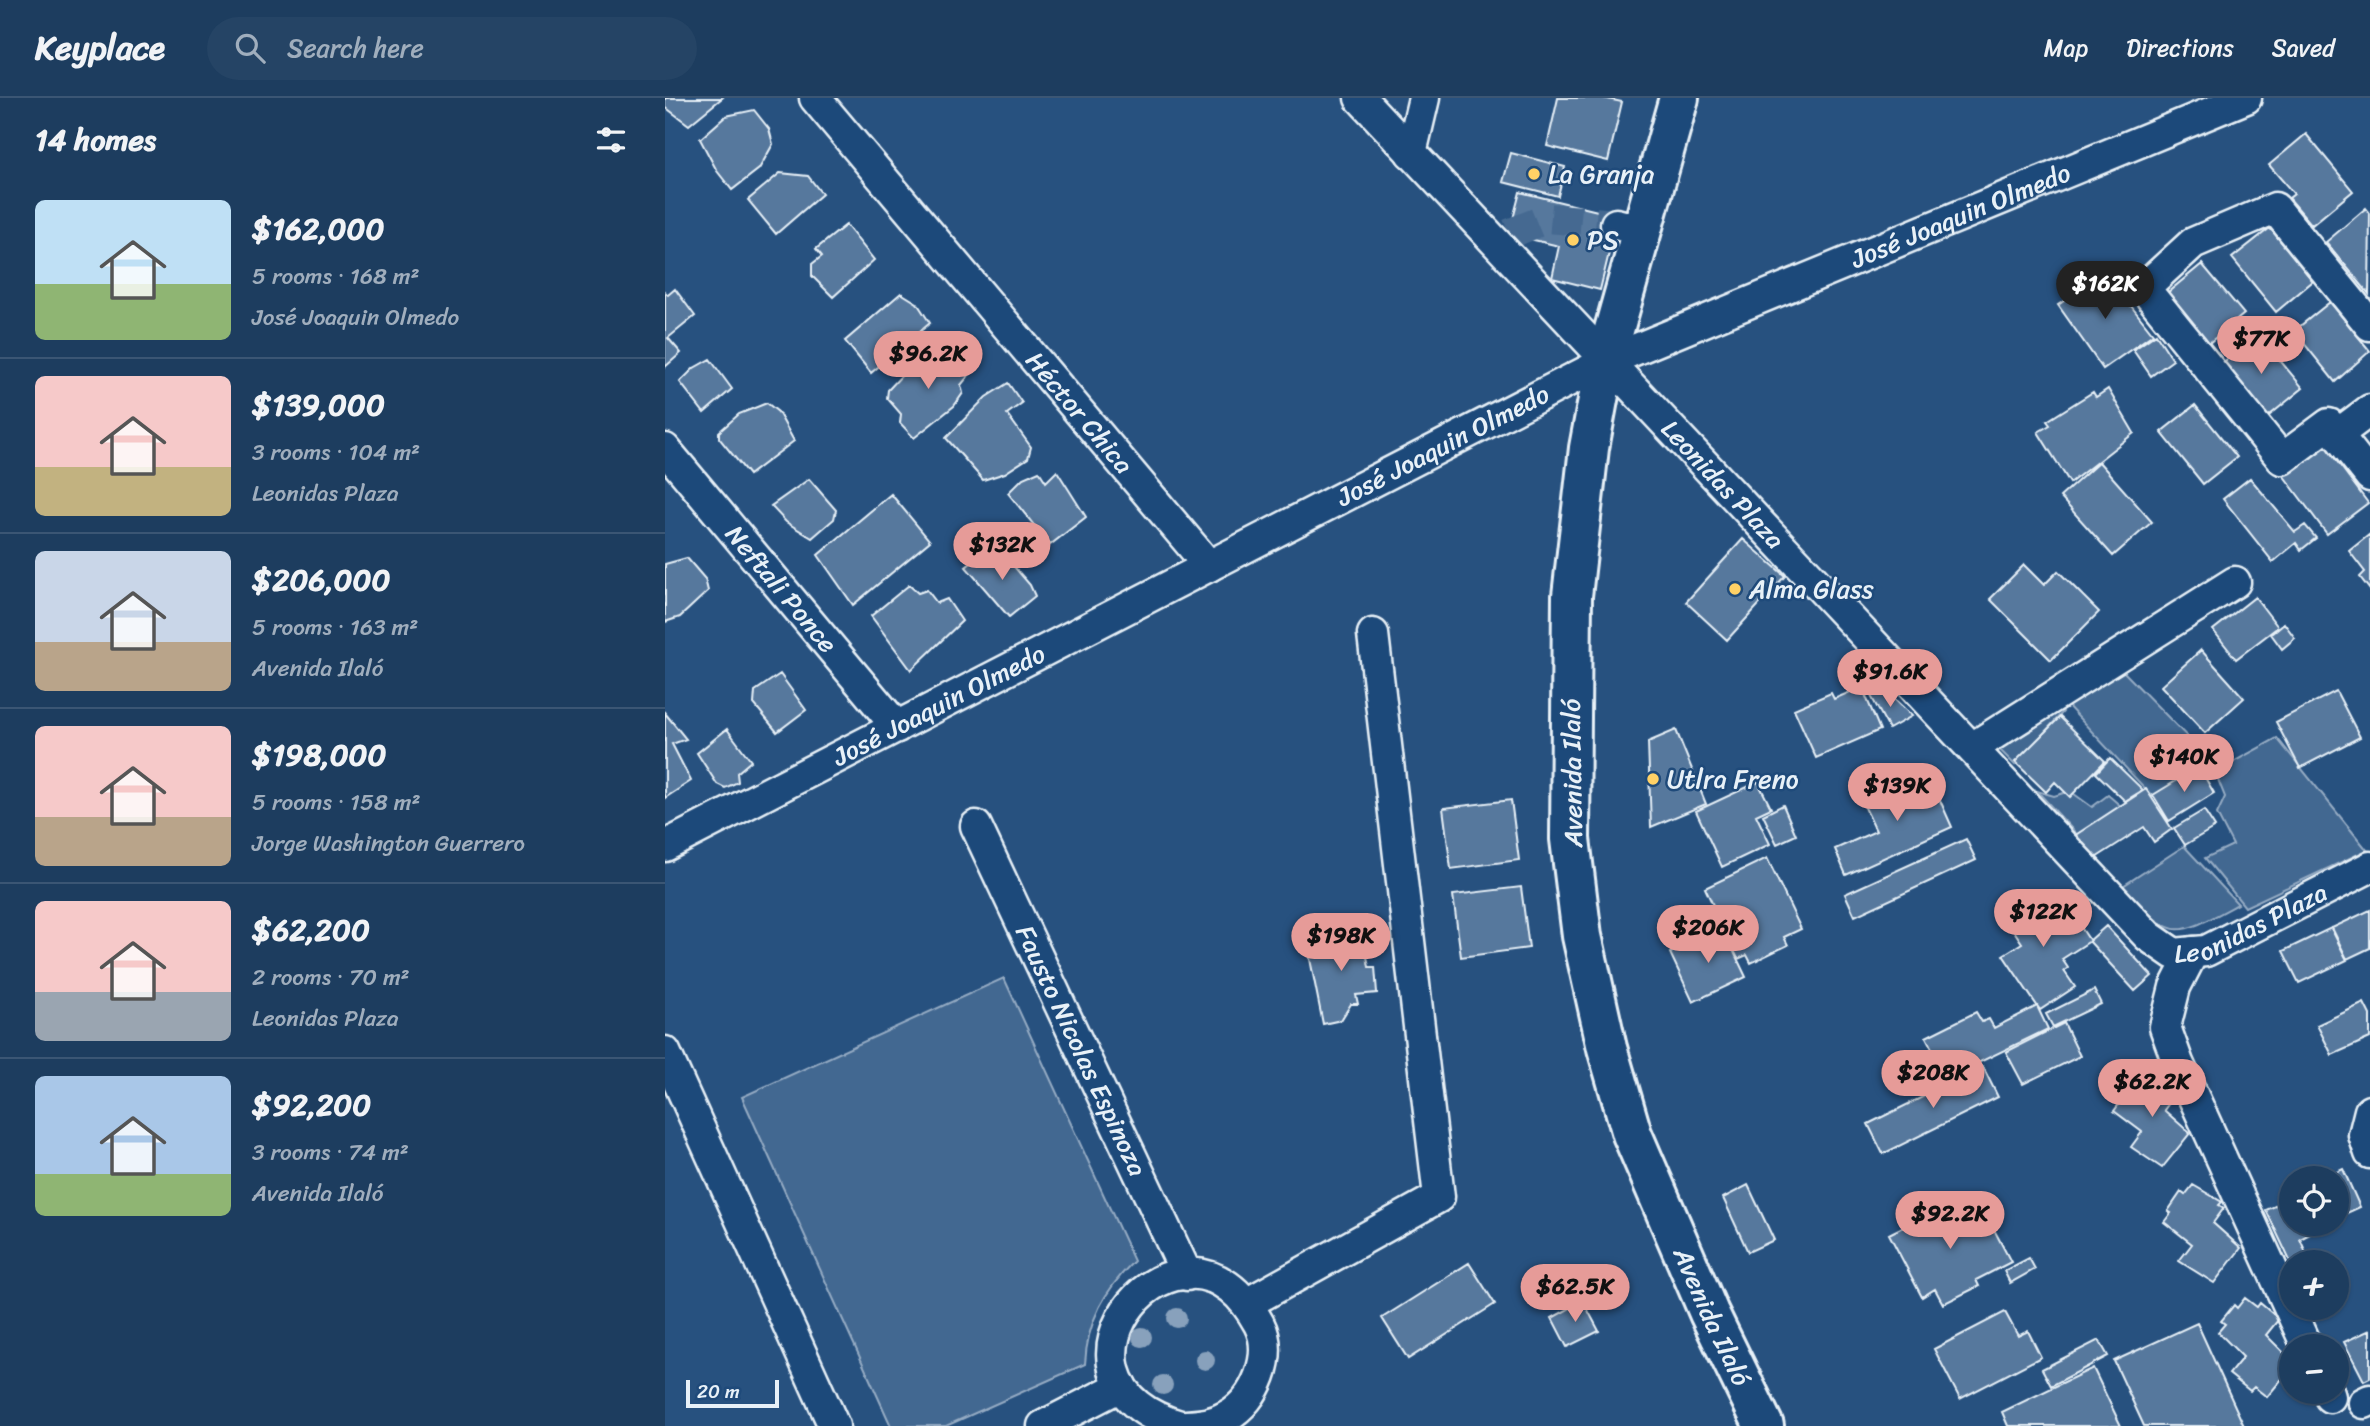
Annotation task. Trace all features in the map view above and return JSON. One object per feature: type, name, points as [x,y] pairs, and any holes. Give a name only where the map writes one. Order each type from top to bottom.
[{"type":"main road","name":"Avenida Ilaló","points":[[1679,98],[1629,228],[1589,448],[1572,596],[1570,839],[1583,936],[1607,1048],[1632,1134],[1709,1313],[1764,1426]]},
{"type":"street","name":"Héctor Chica","points":[[815,98],[1209,566]]},
{"type":"street","name":"Leonidas Plaza","points":[[1360,98],[1412,153],[1502,238],[1605,362],[2148,936],[2173,954],[2206,951],[2370,867]]},
{"type":"street","points":[[1412,153],[1424,98]]},
{"type":"street","name":"José Joaquin Olmedo","points":[[665,846],[1605,362],[2246,98]]},
{"type":"street","points":[[2370,326],[2276,208],[2193,243],[2144,288],[2282,459],[2329,424],[2370,476]]},
{"type":"street","points":[[2338,434],[2370,410]]},
{"type":"street","name":"Neftali Ponce","points":[[665,449],[897,727]]},
{"type":"street","points":[[1972,748],[2235,582]]},
{"type":"street","points":[[1248,1303],[1439,1197],[1373,634]]},
{"type":"street","name":"Fausto Nicolas Espinoza","points":[[976,826],[1187,1275]]},
{"type":"street","points":[[2193,952],[2175,987],[2165,1027],[2178,1063],[2302,1334]]},
{"type":"street","points":[[665,1052],[834,1426]]},
{"type":"street","points":[[2370,1111],[2364,1135],[2370,1153]]},
{"type":"street","points":[[1187,1275],[1220,1282],[1248,1303],[1262,1329],[1265,1357],[1245,1417],[1195,1426],[1147,1412],[1137,1405],[1121,1386],[1114,1365],[1113,1343],[1118,1322],[1129,1303],[1145,1288],[1165,1278],[1187,1275]]},
{"type":"street","points":[[1042,1426],[1121,1386]]},
{"type":"shaded area","points":[[2122,670],[2213,763],[2153,797],[2065,703]]},
{"type":"shaded area","points":[[2058,706],[2063,712],[2015,765],[1993,743]]},
{"type":"shaded area","points":[[2277,738],[2367,850],[2245,907],[2205,858],[2233,845],[2217,814],[2225,797],[2215,772]]},
{"type":"shaded area","points":[[2037,791],[2054,796],[2070,791],[2092,807],[2108,795],[2130,814],[2082,840]]},
{"type":"shaded area","points":[[2184,846],[2238,904],[2200,924],[2175,929],[2164,926],[2153,917],[2123,886]]},
{"type":"shaded area","points":[[1004,978],[1134,1261],[1114,1283],[1099,1307],[1089,1334],[1085,1364],[946,1426],[891,1426],[742,1097]]},
{"type":"building","points":[[665,98],[722,98],[689,125],[665,107]]},
{"type":"building","points":[[1558,98],[1603,98],[1622,102],[1608,161],[1547,146]]},
{"type":"building","points":[[754,110],[769,129],[773,144],[759,169],[732,190],[717,171],[700,139],[726,116]]},
{"type":"building","points":[[2306,134],[2353,191],[2312,225],[2289,198],[2294,194],[2269,165]]},
{"type":"building","name":"La Granja","points":[[1511,153],[1565,167],[1558,196],[1503,182]]},
{"type":"building","points":[[780,173],[808,176],[822,194],[776,234],[748,200]]},
{"type":"building","name":"PS","points":[[1520,192],[1618,216],[1600,290],[1552,278],[1559,246],[1509,234]]},
{"type":"building","points":[[2366,208],[2370,213],[2369,294],[2326,242]]},
{"type":"building","points":[[846,225],[874,260],[833,297],[812,276],[812,264],[822,256],[816,249]]},
{"type":"building","points":[[2270,228],[2313,281],[2276,312],[2232,258]]},
{"type":"building","points":[[2202,264],[2244,314],[2203,348],[2161,298]]},
{"type":"building","points":[[2105,273],[2153,334],[2103,369],[2058,305]]},
{"type":"building","points":[[675,289],[695,316],[668,338],[681,353],[665,367],[665,292],[668,295]]},
{"type":"building","points":[[901,293],[917,303],[930,323],[871,373],[845,341]]},
{"type":"building","points":[[2330,302],[2370,351],[2335,382],[2294,331]]},
{"type":"building","points":[[2156,334],[2173,360],[2151,376],[2133,350]]},
{"type":"building","points":[[2258,334],[2303,388],[2265,419],[2220,365]]},
{"type":"building","points":[[946,345],[970,374],[961,385],[963,393],[954,406],[914,438],[900,423],[901,414],[887,398],[888,390],[902,375]]},
{"type":"building","points":[[710,359],[732,389],[704,413],[680,382],[694,368]]},
{"type":"building","points":[[1008,383],[1022,403],[1007,414],[1031,447],[1028,458],[1005,473],[983,480],[946,438],[986,397]]},
{"type":"building","points":[[2108,389],[2134,433],[2070,483],[2038,432],[2050,425],[2047,421],[2093,392],[2096,397]]},
{"type":"building","points":[[767,403],[778,412],[794,441],[749,475],[719,438],[719,432],[739,414]]},
{"type":"building","points":[[2195,405],[2237,457],[2203,484],[2161,432]]},
{"type":"building","points":[[2324,444],[2368,503],[2327,534],[2283,475]]},
{"type":"building","points":[[2099,462],[2152,522],[2113,556],[2060,497]]},
{"type":"building","points":[[1039,471],[1046,482],[1057,471],[1086,517],[1050,545],[1008,493],[1023,478]]},
{"type":"building","points":[[2250,478],[2295,532],[2305,525],[2316,538],[2301,550],[2296,543],[2273,562],[2223,499]]},
{"type":"building","points":[[809,479],[836,510],[834,519],[812,538],[786,522],[771,506]]},
{"type":"building","points":[[891,494],[930,541],[853,605],[818,555]]},
{"type":"building","points":[[2370,534],[2370,590],[2360,577],[2365,572],[2349,551]]},
{"type":"building","name":"Alma Glass","points":[[1743,539],[1785,576],[1727,640],[1686,602]]},
{"type":"building","points":[[987,550],[997,560],[1004,555],[1030,585],[1035,596],[1009,617],[966,567]]},
{"type":"building","points":[[687,558],[705,579],[708,591],[680,617],[665,622],[665,564]]},
{"type":"building","points":[[2024,565],[2044,585],[2058,571],[2099,612],[2051,660],[1990,599]]},
{"type":"building","points":[[909,585],[918,593],[927,590],[937,603],[947,599],[962,621],[911,670],[871,616]]},
{"type":"building","points":[[2255,597],[2278,627],[2236,659],[2213,630]]},
{"type":"building","points":[[2284,623],[2295,638],[2282,649],[2271,634]]},
{"type":"building","points":[[2201,650],[2244,698],[2205,733],[2161,686]]},
{"type":"building","points":[[780,674],[806,710],[777,732],[754,704],[755,691]]},
{"type":"building","points":[[1862,687],[1880,730],[1816,758],[1794,709],[1831,693],[1834,699]]},
{"type":"building","points":[[1884,689],[1912,716],[1889,729],[1871,696]]},
{"type":"building","points":[[2336,691],[2360,737],[2300,768],[2276,722]]},
{"type":"building","points":[[665,713],[686,739],[672,744],[691,781],[665,798]]},
{"type":"building","points":[[2060,717],[2105,761],[2070,797],[2055,782],[2046,792],[2015,762]]},
{"type":"building","points":[[727,729],[751,761],[737,773],[738,782],[725,788],[717,784],[697,753]]},
{"type":"building","points":[[1676,730],[1706,804],[1651,827],[1648,742]]},
{"type":"building","points":[[2110,758],[2143,790],[2125,801],[2096,773]]},
{"type":"building","points":[[2199,767],[2214,793],[2169,821],[2153,795]]},
{"type":"building","points":[[1927,771],[1952,827],[1846,875],[1835,849],[1876,831],[1862,801]]},
{"type":"building","points":[[1758,782],[1771,808],[1756,815],[1770,844],[1722,867],[1696,811]]},
{"type":"building","points":[[2146,789],[2172,829],[2154,842],[2144,827],[2091,861],[2074,836]]},
{"type":"building","points":[[1511,800],[1519,860],[1451,869],[1443,808]]},
{"type":"building","points":[[1783,805],[1796,835],[1777,844],[1763,815]]},
{"type":"building","points":[[2204,810],[2215,827],[2185,845],[2174,828]]},
{"type":"building","points":[[1966,839],[1976,860],[1855,916],[1845,894]]},
{"type":"building","points":[[1767,858],[1801,929],[1784,937],[1788,945],[1751,963],[1747,955],[1738,959],[1705,888]]},
{"type":"building","points":[[1521,887],[1529,948],[1461,957],[1453,895]]},
{"type":"building","points":[[2035,892],[2055,920],[2070,911],[2090,941],[2062,959],[2068,968],[2064,971],[2075,987],[2040,1010],[2003,955],[2022,943],[2002,913]]},
{"type":"building","points":[[2370,910],[2370,948],[2347,959],[2332,928]]},
{"type":"building","points":[[1348,924],[1367,938],[1359,948],[1366,951],[1369,967],[1375,967],[1377,993],[1356,995],[1358,1004],[1351,1004],[1341,1020],[1323,1024],[1309,954],[1326,932],[1335,940]]},
{"type":"building","points":[[2106,926],[2152,976],[2135,991],[2089,941]]},
{"type":"building","points":[[2331,928],[2347,960],[2299,983],[2283,951]]},
{"type":"building","points":[[1723,929],[1746,977],[1693,1002],[1670,953]]},
{"type":"building","points":[[2094,990],[2101,1004],[2053,1027],[2046,1014]]},
{"type":"building","points":[[2364,1003],[2370,1015],[2370,1038],[2332,1055],[2317,1025]]},
{"type":"building","points":[[2037,1006],[2048,1029],[1947,1078],[1926,1037],[1976,1012],[1982,1022],[1989,1019],[1994,1028]]},
{"type":"building","points":[[2064,1023],[2080,1056],[2023,1084],[2006,1052]]},
{"type":"building","points":[[1983,1067],[1998,1097],[1883,1154],[1868,1124]]},
{"type":"building","points":[[2144,1072],[2173,1089],[2171,1092],[2175,1095],[2164,1110],[2190,1133],[2162,1168],[2131,1147],[2142,1132],[2114,1111],[2122,1100],[2119,1098],[2133,1079],[2136,1082]]},
{"type":"building","points":[[2349,1182],[2360,1207],[2349,1212]]},
{"type":"building","points":[[1748,1185],[1774,1240],[1748,1252],[1723,1198]]},
{"type":"building","points":[[2193,1185],[2222,1202],[2219,1205],[2224,1208],[2213,1223],[2241,1248],[2214,1283],[2179,1261],[2192,1244],[2164,1222],[2181,1192],[2185,1195]]},
{"type":"building","points":[[1978,1199],[2011,1262],[1976,1280],[1979,1286],[1943,1304],[1935,1289],[1922,1297],[1889,1234],[1940,1208],[1948,1226],[1961,1219],[1956,1210]]},
{"type":"building","points":[[2279,1204],[2279,1236],[2306,1236],[2300,1239],[2305,1250],[2285,1250],[2266,1210]]},
{"type":"building","points":[[2029,1258],[2035,1269],[2010,1283],[2004,1271]]},
{"type":"building","points":[[1469,1263],[1495,1304],[1408,1359],[1382,1318]]},
{"type":"building","points":[[2245,1298],[2257,1307],[2260,1303],[2279,1319],[2266,1335],[2279,1348],[2279,1382],[2267,1397],[2254,1387],[2250,1391],[2229,1374],[2243,1357],[2218,1332],[2225,1324],[2221,1321],[2234,1305],[2237,1308]]},
{"type":"building","points":[[1583,1301],[1599,1331],[1567,1347],[1552,1318]]},
{"type":"building","points":[[2005,1312],[2018,1336],[2028,1331],[2041,1357],[1960,1399],[1934,1349]]},
{"type":"building","points":[[2197,1323],[2244,1426],[2144,1426],[2114,1361]]},
{"type":"building","points":[[2370,1330],[2370,1378],[2364,1381],[2349,1352],[2349,1340]]},
{"type":"building","points":[[2099,1340],[2108,1356],[2051,1386],[2042,1369]]},
{"type":"building","points":[[2093,1368],[2121,1426],[2008,1426],[2002,1412]]},
{"type":"tunnel","points":[[1509,234],[1548,218],[1616,224]]},
{"type":"place","name":"La Granja","points":[[1534,174]]},
{"type":"place","name":"PS","points":[[1573,240]]},
{"type":"place","name":"Alma Glass","points":[[1735,589]]},
{"type":"place","name":"Utlra Freno","points":[[1653,779]]}]
